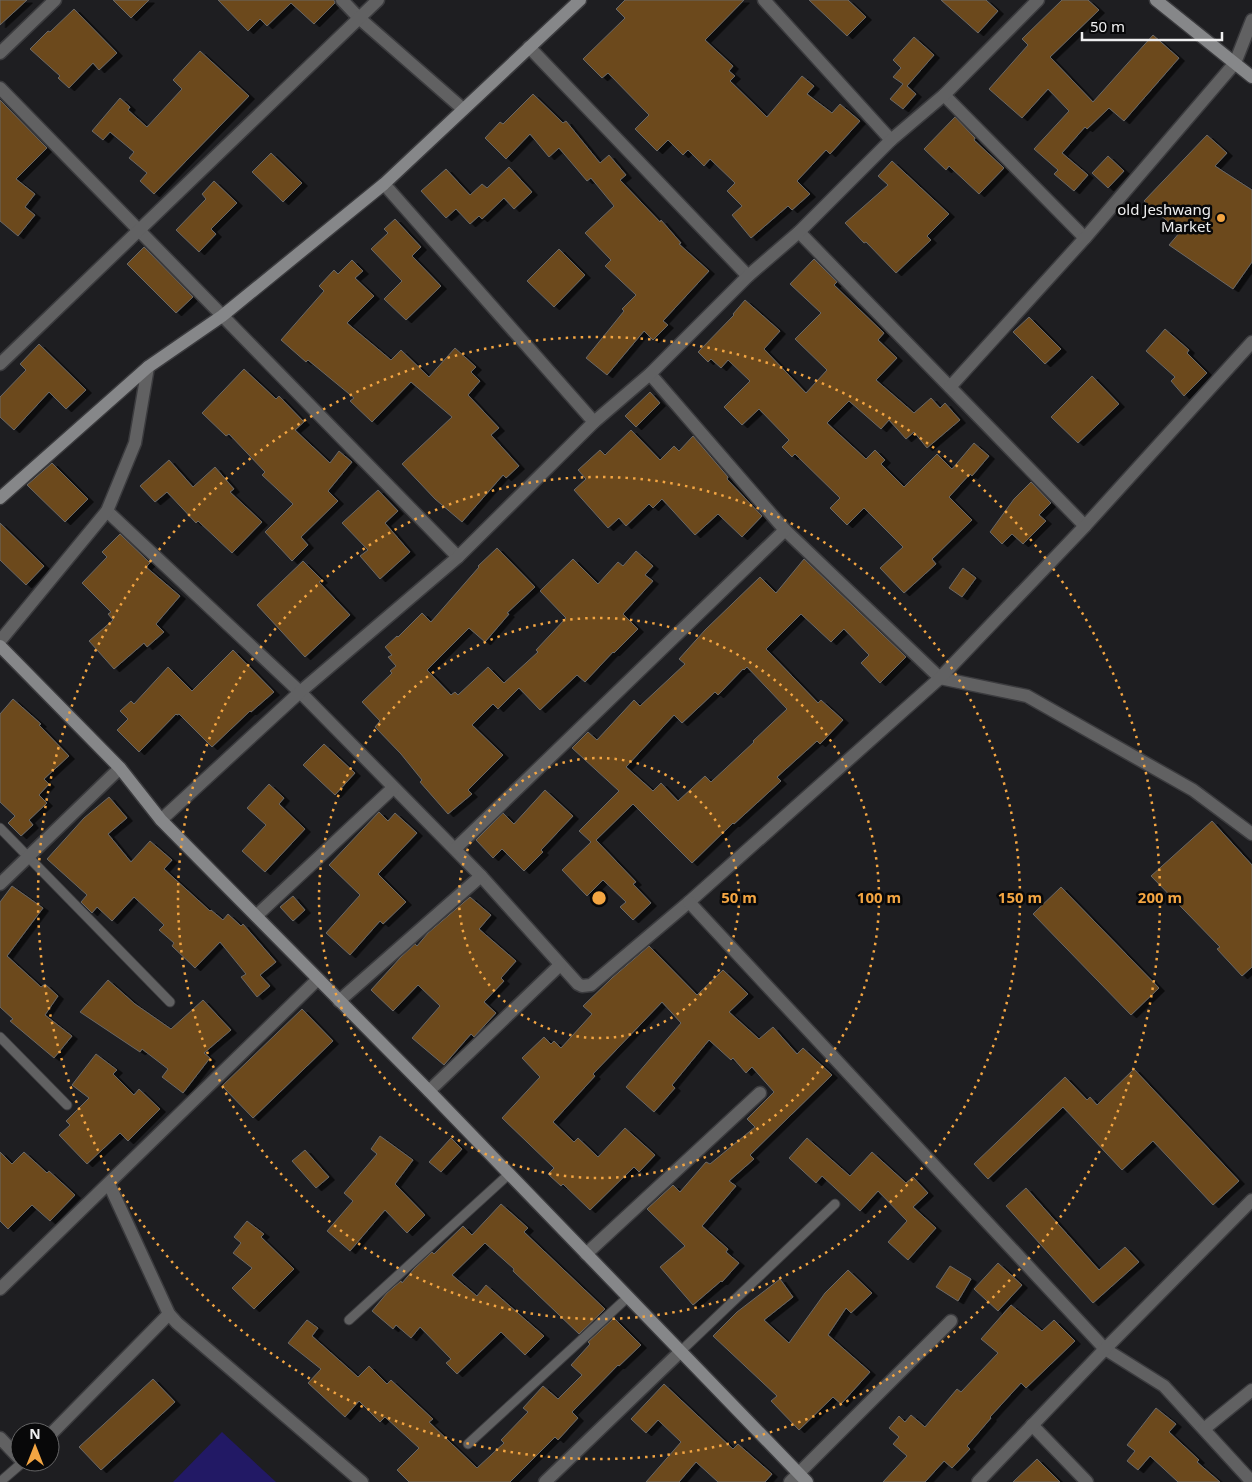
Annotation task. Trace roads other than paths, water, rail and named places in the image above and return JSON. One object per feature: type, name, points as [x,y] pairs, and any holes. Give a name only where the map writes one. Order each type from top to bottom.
[{"type":"street","points":[[0,53],[55,0]]},
{"type":"street","points":[[342,0],[359,18],[463,109]]},
{"type":"street","points":[[0,364],[378,0]]},
{"type":"street","points":[[0,498],[148,367],[222,316],[384,184],[580,0]]},
{"type":"street","points":[[764,0],[891,140]]},
{"type":"street","points":[[161,820],[300,692],[458,558],[594,422],[650,374],[748,276],[799,232],[891,140],[944,95],[1038,0]]},
{"type":"street","points":[[1156,0],[1252,77]]},
{"type":"street","points":[[950,387],[1085,238],[1235,62],[1252,20]]},
{"type":"street","points":[[529,47],[748,276]]},
{"type":"street","points":[[0,88],[458,558]]},
{"type":"street","points":[[944,95],[1085,238]]},
{"type":"street","points":[[384,184],[594,422]]},
{"type":"street","points":[[799,232],[1085,526]]},
{"type":"street","points":[[107,511],[300,692],[481,876],[578,984],[582,986],[591,985],[689,902],[940,678],[1085,526],[1252,342]]},
{"type":"street","points":[[0,641],[107,511],[135,443],[148,367]]},
{"type":"street","points":[[650,374],[785,530],[940,678],[1027,696],[1193,790],[1252,834]]},
{"type":"street","points":[[454,848],[785,530]]},
{"type":"street","points":[[0,646],[120,768],[161,820],[429,1091],[680,1351],[799,1479],[951,1321]]},
{"type":"street","points":[[0,884],[120,768]]},
{"type":"street","points":[[256,916],[393,788]]},
{"type":"street","points":[[340,1001],[481,876]]},
{"type":"street","points":[[689,902],[1105,1349],[1164,1386],[1252,1482]]},
{"type":"street","points":[[429,1091],[560,965]]},
{"type":"street","points":[[0,1289],[318,980]]},
{"type":"street","points":[[586,1254],[760,1093]]},
{"type":"street","points":[[109,1184],[169,1314],[177,1323],[362,1482]]},
{"type":"street","points":[[978,1482],[1105,1349],[1252,1200]]},
{"type":"street","points":[[60,1425],[169,1314]]},
{"type":"street","points":[[545,1482],[680,1351]]},
{"type":"street","points":[[1204,1429],[1252,1390]]},
{"type":"street","points":[[1032,1425],[1087,1482]]},
{"type":"street","points":[[0,1438],[10,1448]]},
{"type":"lane","points":[[0,828],[170,1002]]},
{"type":"lane","points":[[0,1037],[67,1104]]},
{"type":"lane","points":[[350,1320],[509,1174]]},
{"type":"lane","points":[[680,1351],[835,1204]]},
{"type":"lane","points":[[468,1444],[628,1297]]},
{"type":"lane","points":[[0,1482],[12,1472]]},
{"type":"place","name":"old Jeshwang Market","points":[[1221,218]]}]
